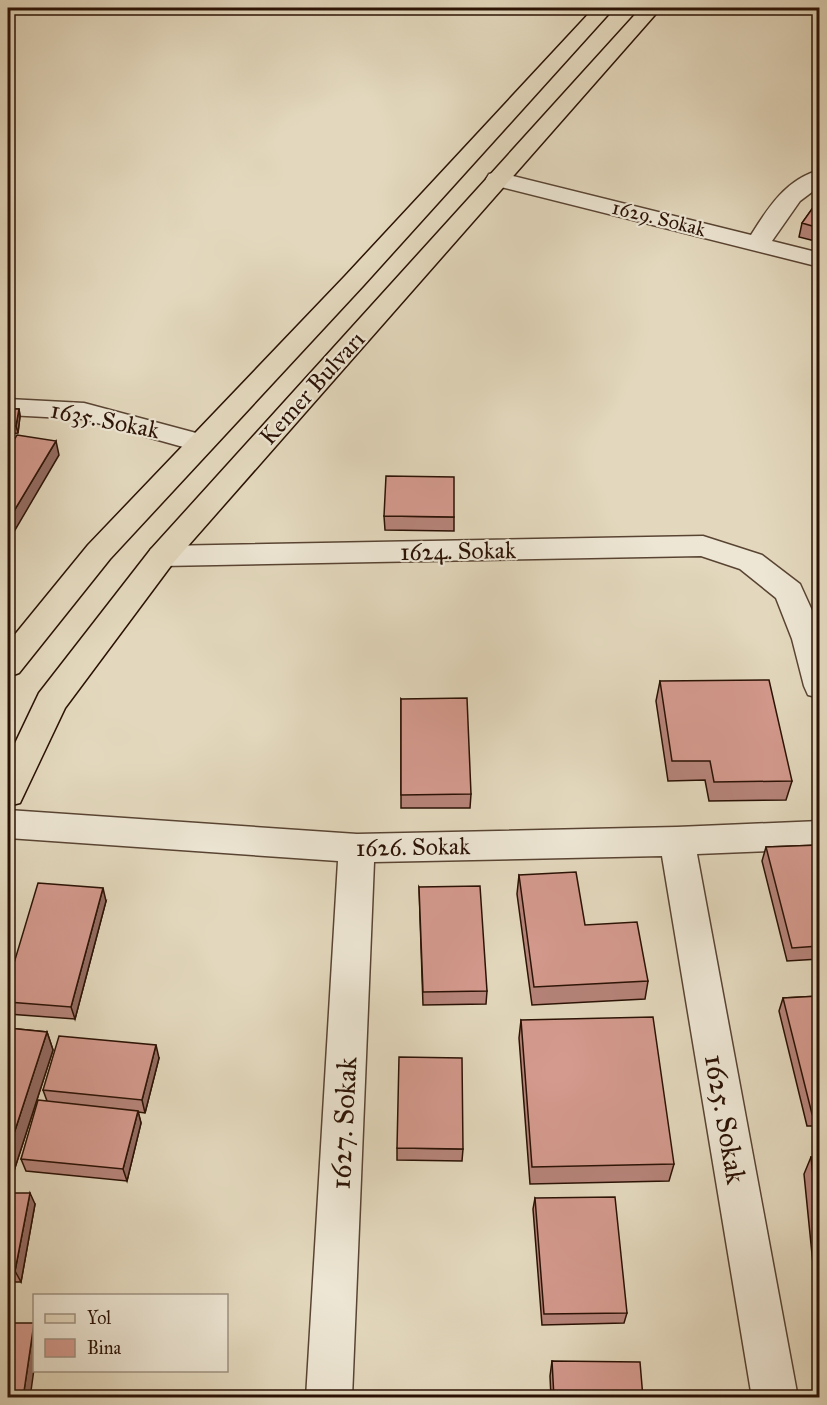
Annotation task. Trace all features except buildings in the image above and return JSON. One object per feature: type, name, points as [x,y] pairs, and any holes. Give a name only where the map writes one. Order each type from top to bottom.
[{"type":"main road","name":"Kemer Bulvarı","points":[[8,665],[99,552],[354,280],[604,8]]},
{"type":"main road","name":"Kemer Bulvarı","points":[[8,793],[51,702],[162,556],[651,8]]},
{"type":"street","points":[[758,243],[773,219],[797,190],[819,177]]},
{"type":"street","name":"1629. Sokak","points":[[497,179],[819,260]]},
{"type":"street","name":"1635. Sokak","points":[[8,407],[84,411],[201,443]]},
{"type":"street","name":"1624. Sokak","points":[[162,556],[703,546],[751,562],[789,592],[808,639],[819,686]]},
{"type":"street","name":"1626. Sokak","points":[[8,824],[357,848],[677,841],[819,835]]},
{"type":"street","name":"1625. Sokak","points":[[677,841],[775,1398]]},
{"type":"street","name":"1627. Sokak","points":[[329,1398],[357,848]]}]
